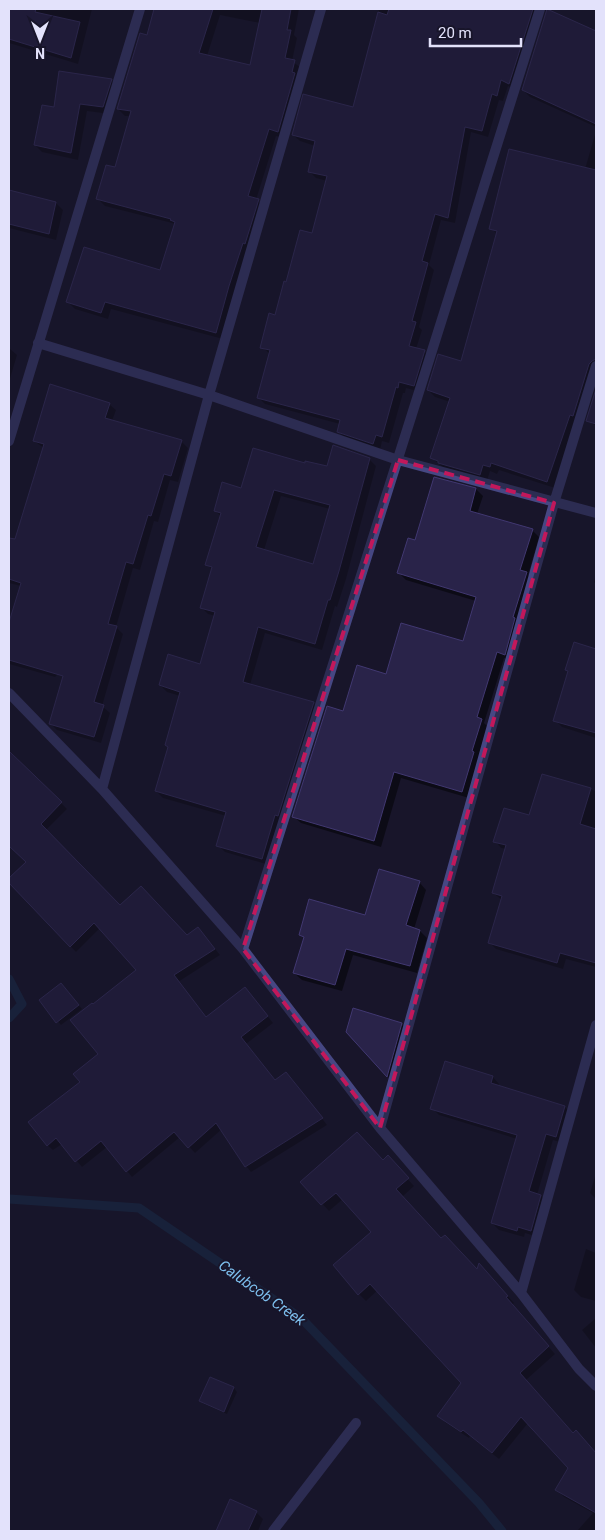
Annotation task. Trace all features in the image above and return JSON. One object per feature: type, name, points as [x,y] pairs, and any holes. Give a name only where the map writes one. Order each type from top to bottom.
[{"type":"street","points":[[9,441],[140,9]]},
{"type":"street","points":[[102,789],[209,395],[321,9]]},
{"type":"street","points":[[243,949],[540,9]]},
{"type":"street","points":[[38,343],[209,395],[398,460],[596,513]]},
{"type":"street","points":[[380,1128],[554,503],[596,366]]},
{"type":"street","points":[[9,693],[102,789],[243,949],[380,1128],[521,1293],[579,1369],[596,1386]]},
{"type":"street","points":[[521,1293],[596,1025]]},
{"type":"street","points":[[273,1531],[356,1423]]},
{"type":"highlighted area","points":[[398,460],[554,503],[380,1128],[243,949]]},
{"type":"building","points":[[9,9],[36,9],[35,12],[80,22],[71,58],[9,39]]},
{"type":"building","points":[[154,9],[213,9],[199,53],[250,65],[262,9],[291,9],[287,30],[291,30],[285,58],[295,60],[292,72],[295,73],[278,132],[269,129],[248,196],[259,199],[229,286],[216,333],[105,302],[101,313],[66,302],[84,247],[160,270],[175,222],[171,219],[96,199],[106,165],[115,167],[131,111],[117,109],[140,33],[147,35]]},
{"type":"building","points":[[389,9],[533,9],[509,84],[501,80],[497,96],[492,94],[482,131],[465,127],[448,218],[435,214],[422,261],[428,263],[412,321],[416,322],[409,346],[425,350],[414,386],[399,382],[382,437],[376,435],[373,444],[337,432],[340,420],[257,398],[270,350],[260,348],[269,313],[275,315],[300,230],[312,233],[327,176],[308,172],[315,141],[292,135],[303,94],[353,107],[378,12],[387,15]]},
{"type":"building","points":[[547,9],[596,31],[596,124],[522,90]]},
{"type":"building","points":[[59,71],[112,79],[103,107],[80,104],[71,153],[34,145],[42,105],[54,107]]},
{"type":"building","points":[[509,149],[596,170],[596,359],[589,364],[573,416],[570,415],[547,482],[491,463],[490,467],[483,465],[480,475],[438,463],[438,461],[430,458],[450,398],[427,390],[438,354],[461,361],[497,231],[489,229]]},
{"type":"building","points":[[9,190],[56,202],[49,234],[9,224]]},
{"type":"building","points":[[50,384],[110,403],[105,418],[182,440],[171,476],[164,474],[151,516],[148,515],[133,564],[126,562],[108,624],[117,626],[94,702],[104,705],[94,737],[49,724],[63,676],[9,660],[9,622],[21,583],[9,579],[9,538],[15,539],[44,444],[33,441]]},
{"type":"building","points":[[596,389],[596,424],[586,421]]},
{"type":"building","points":[[333,445],[370,458],[339,571],[315,644],[258,627],[243,682],[314,702],[278,816],[275,815],[262,859],[216,846],[226,812],[155,791],[168,747],[165,745],[180,692],[159,685],[168,654],[200,664],[215,612],[200,608],[212,567],[205,565],[221,513],[214,511],[222,482],[241,488],[253,448],[305,463],[305,461],[327,466]],"holes":[[[274,490],[330,505],[313,564],[256,547]]]},
{"type":"building","points":[[434,477],[476,488],[470,511],[533,529],[520,570],[527,572],[513,617],[515,618],[505,655],[497,652],[477,717],[482,719],[462,792],[394,772],[374,841],[292,817],[327,706],[343,711],[357,665],[386,674],[401,623],[463,641],[476,597],[397,573],[408,538],[415,540]]},
{"type":"building","points":[[574,642],[596,649],[596,733],[553,721],[568,671],[565,670]]},
{"type":"building","points":[[9,751],[62,802],[41,824],[120,905],[141,886],[187,935],[198,927],[215,949],[174,975],[206,1017],[245,987],[268,1016],[241,1037],[275,1080],[286,1072],[323,1118],[245,1167],[216,1123],[188,1148],[174,1132],[126,1172],[101,1141],[75,1162],[56,1138],[47,1146],[28,1122],[80,1082],[73,1074],[98,1054],[70,1020],[136,970],[94,923],[70,947],[9,883],[9,878],[26,862],[9,846]]},
{"type":"building","points":[[542,774],[591,788],[580,824],[596,829],[596,963],[560,953],[557,963],[488,943],[502,896],[492,893],[506,845],[493,842],[504,808],[529,815]]},
{"type":"building","points":[[379,869],[420,881],[406,925],[420,930],[410,966],[346,949],[335,985],[293,973],[304,937],[299,935],[309,899],[365,915]]},
{"type":"building","points":[[61,983],[79,1005],[56,1023],[39,1000]]},
{"type":"building","points":[[353,1008],[402,1023],[387,1077],[346,1032]]},
{"type":"building","points":[[445,1061],[493,1076],[491,1083],[565,1106],[556,1137],[546,1134],[529,1191],[541,1195],[531,1231],[518,1227],[517,1231],[491,1223],[517,1135],[430,1109]]},
{"type":"building","points":[[357,1132],[383,1160],[388,1155],[409,1178],[396,1189],[441,1238],[445,1235],[477,1269],[479,1263],[549,1346],[520,1373],[573,1433],[576,1430],[596,1453],[596,1513],[555,1490],[568,1468],[521,1417],[492,1453],[463,1430],[461,1432],[437,1416],[461,1383],[370,1284],[358,1295],[333,1265],[371,1232],[336,1193],[321,1205],[300,1182]]},
{"type":"building","points":[[210,1377],[234,1387],[224,1412],[199,1401]]},
{"type":"building","points":[[230,1499],[257,1511],[248,1531],[216,1531]]},
{"type":"waterway","name":"Calubcob Creek","points":[[9,979],[22,1004],[9,1018]]},
{"type":"waterway","name":"Calubcob Creek","points":[[9,1199],[139,1208],[302,1319],[479,1503],[502,1531]]}]
